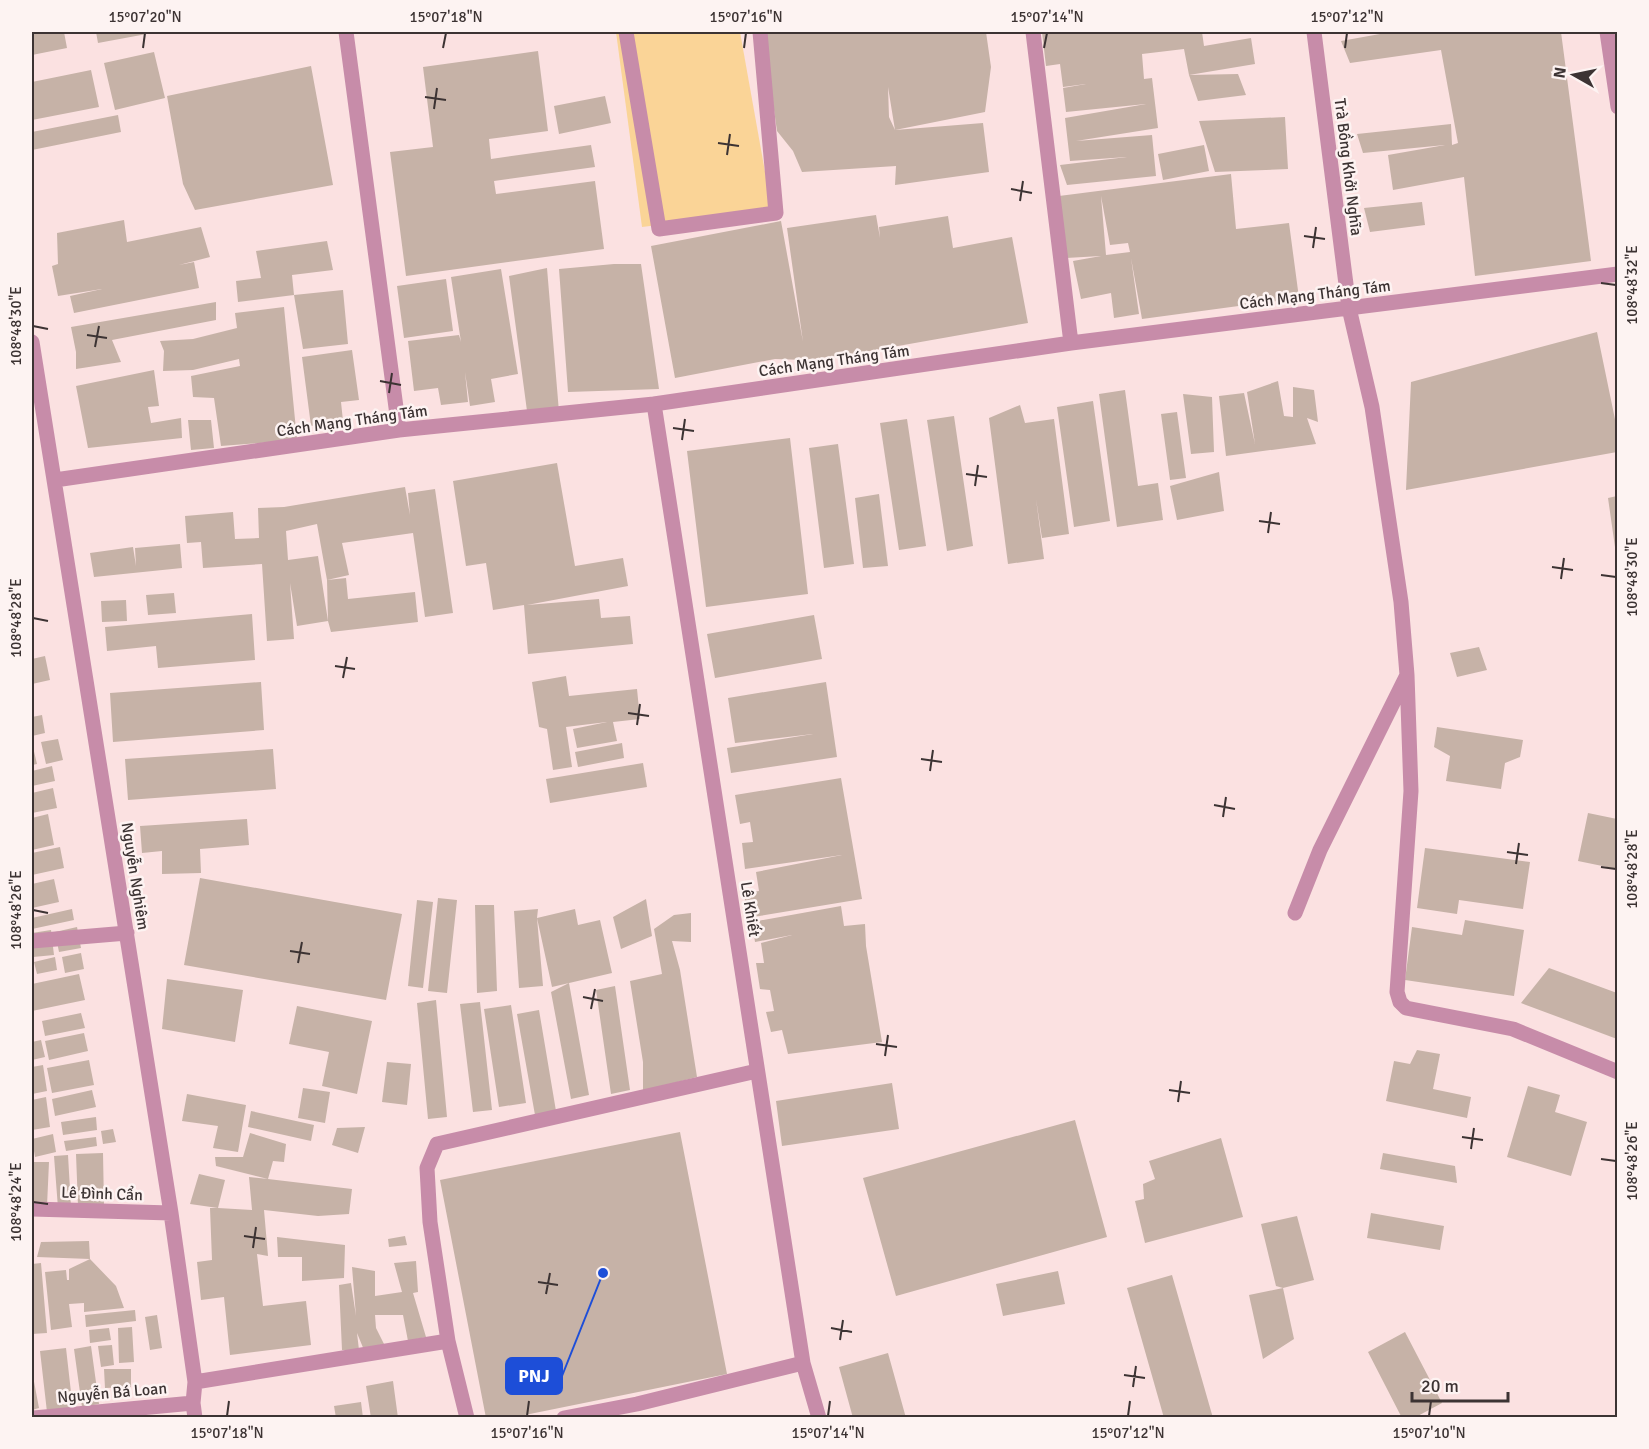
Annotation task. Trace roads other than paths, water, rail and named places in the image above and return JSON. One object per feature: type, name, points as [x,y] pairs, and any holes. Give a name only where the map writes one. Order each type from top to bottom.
[{"type":"street","points":[[346,32],[399,430]]},
{"type":"street","points":[[626,32],[659,229],[776,213],[760,32]]},
{"type":"street","points":[[1033,32],[1071,343]]},
{"type":"street","name":"Trà Bồng Khởi Nghĩa","points":[[1314,32],[1349,308],[1374,418],[1399,576],[1407,675],[1411,791],[1397,992],[1400,1002],[1406,1008],[1513,1029],[1617,1072]]},
{"type":"street","points":[[1606,32],[1617,107]]},
{"type":"street","name":"Cách Mạng Tháng Tám","points":[[55,480],[399,430],[654,404],[1071,343],[1617,274]]},
{"type":"street","name":"Nguyễn Nghiêm","points":[[32,342],[171,1213],[195,1382],[194,1410]]},
{"type":"street","name":"Lê Khiết","points":[[654,404],[803,1363],[819,1418]]},
{"type":"street","points":[[1295,913],[1320,850],[1407,675]]},
{"type":"street","points":[[32,941],[127,933]]},
{"type":"street","points":[[466,1418],[448,1341],[430,1222],[427,1168],[436,1144],[758,1071]]},
{"type":"street","name":"Lê Đình Cẩn","points":[[32,1209],[171,1213]]},
{"type":"street","points":[[195,1382],[448,1341]]},
{"type":"street","points":[[564,1418],[637,1404],[803,1363]]},
{"type":"street","name":"Nguyễn Bá Loan","points":[[34,1418],[194,1410]]},
{"type":"place","name":"PNJ","points":[[603,1273]]}]
